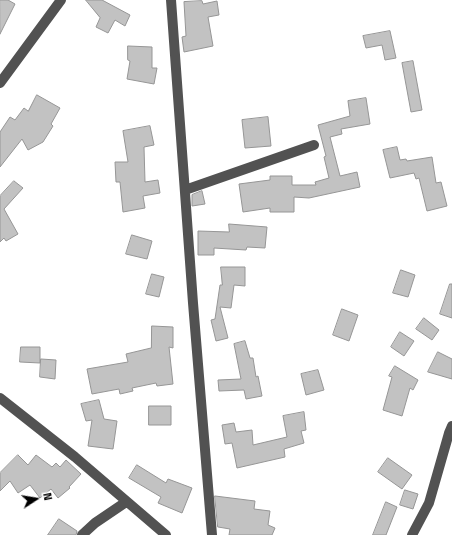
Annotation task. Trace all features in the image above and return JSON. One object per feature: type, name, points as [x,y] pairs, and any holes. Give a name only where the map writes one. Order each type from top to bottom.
[{"type":"street","points":[[0,83],[61,0]]},
{"type":"street","points":[[171,0],[193,303],[212,535]]},
{"type":"street","points":[[185,190],[314,145]]},
{"type":"street","points":[[0,398],[75,457],[166,535]]},
{"type":"street","points":[[412,535],[428,503],[452,426]]},
{"type":"street","points":[[82,535],[95,523],[126,502]]},
{"type":"building","points":[[0,0],[8,0],[15,4],[0,34]]},
{"type":"building","points":[[86,0],[102,0],[130,15],[125,26],[115,20],[108,33],[96,27],[100,18]]},
{"type":"building","points":[[202,1],[203,4],[217,1],[219,15],[208,17],[213,46],[184,52],[182,37],[186,36],[184,2]]},
{"type":"building","points":[[390,31],[396,58],[385,60],[382,45],[366,48],[363,36]]},
{"type":"building","points":[[128,46],[152,47],[152,68],[157,68],[154,84],[127,79],[130,61],[128,60]]},
{"type":"building","points":[[413,61],[422,110],[411,112],[402,63]]},
{"type":"building","points":[[37,95],[60,108],[51,124],[53,126],[43,142],[28,150],[22,139],[0,167],[0,132],[10,117],[15,120],[24,108],[28,111]]},
{"type":"building","points":[[366,98],[370,124],[341,129],[342,134],[330,137],[340,176],[357,172],[360,187],[309,198],[294,197],[294,212],[270,212],[270,208],[243,212],[239,184],[270,180],[270,176],[292,176],[292,185],[316,185],[315,182],[329,178],[324,157],[326,156],[318,125],[350,116],[348,101]]},
{"type":"building","points":[[268,117],[271,146],[245,148],[242,120]]},
{"type":"building","points":[[150,126],[154,145],[144,147],[145,182],[158,180],[160,193],[143,196],[145,208],[123,212],[120,182],[116,182],[115,162],[128,162],[123,131]]},
{"type":"building","points":[[397,147],[400,160],[406,159],[407,161],[432,157],[436,183],[441,182],[447,206],[427,211],[419,178],[416,179],[414,173],[390,178],[383,150]]},
{"type":"building","points":[[14,181],[23,188],[4,209],[18,234],[6,241],[4,238],[0,242],[0,196]]},
{"type":"building","points":[[202,191],[205,204],[192,206],[192,195]]},
{"type":"building","points":[[229,224],[267,227],[265,248],[247,247],[246,250],[214,248],[214,255],[198,255],[198,231],[229,232]]},
{"type":"building","points":[[132,235],[152,241],[147,259],[126,254]]},
{"type":"building","points":[[221,267],[245,267],[245,286],[234,285],[231,308],[220,307],[228,338],[216,341],[211,320],[215,319],[220,285],[222,285]]},
{"type":"building","points":[[401,270],[415,275],[408,297],[393,293]]},
{"type":"building","points":[[152,274],[164,277],[159,297],[146,294]]},
{"type":"building","points":[[450,284],[452,284],[452,318],[440,314]]},
{"type":"building","points":[[342,309],[358,315],[349,341],[333,335]]},
{"type":"building","points":[[424,318],[439,330],[432,340],[416,329]]},
{"type":"building","points":[[152,326],[173,327],[173,348],[169,347],[173,384],[157,386],[156,383],[132,388],[133,391],[120,394],[119,389],[92,394],[87,369],[128,362],[126,354],[151,348]]},
{"type":"building","points":[[400,332],[414,341],[404,356],[391,347]]},
{"type":"building","points":[[245,341],[250,358],[253,358],[256,377],[258,376],[262,396],[246,399],[244,390],[219,391],[218,380],[241,379],[234,344]]},
{"type":"building","points":[[21,347],[40,347],[40,363],[20,362]]},
{"type":"building","points":[[438,352],[452,359],[452,379],[428,372]]},
{"type":"building","points":[[41,359],[56,360],[55,379],[40,377]]},
{"type":"building","points":[[395,366],[418,380],[413,390],[410,388],[402,416],[383,410],[392,377],[389,376]]},
{"type":"building","points":[[318,370],[324,390],[306,395],[301,374]]},
{"type":"building","points":[[99,400],[104,419],[117,421],[113,449],[88,446],[92,420],[86,421],[81,404]]},
{"type":"building","points":[[149,406],[171,406],[171,425],[149,425]]},
{"type":"building","points":[[304,412],[306,430],[301,431],[304,443],[284,449],[285,457],[237,468],[232,443],[225,444],[222,425],[234,423],[236,432],[252,430],[253,445],[287,437],[283,416]]},
{"type":"building","points":[[18,455],[28,465],[36,455],[52,467],[56,463],[60,467],[66,460],[81,474],[69,487],[70,488],[58,498],[51,489],[40,498],[30,485],[18,493],[10,481],[0,491],[0,473]]},
{"type":"building","points":[[388,458],[412,475],[402,489],[378,472]]},
{"type":"building","points":[[137,465],[166,483],[168,479],[192,488],[182,513],[158,503],[161,497],[129,478]]},
{"type":"building","points":[[405,490],[418,494],[413,509],[400,505]]},
{"type":"building","points":[[215,496],[255,501],[254,509],[270,511],[268,525],[275,528],[272,535],[229,535],[230,529],[218,527]]},
{"type":"building","points":[[386,502],[397,507],[386,535],[373,535]]},
{"type":"building","points":[[59,519],[77,531],[76,535],[48,535]]}]
